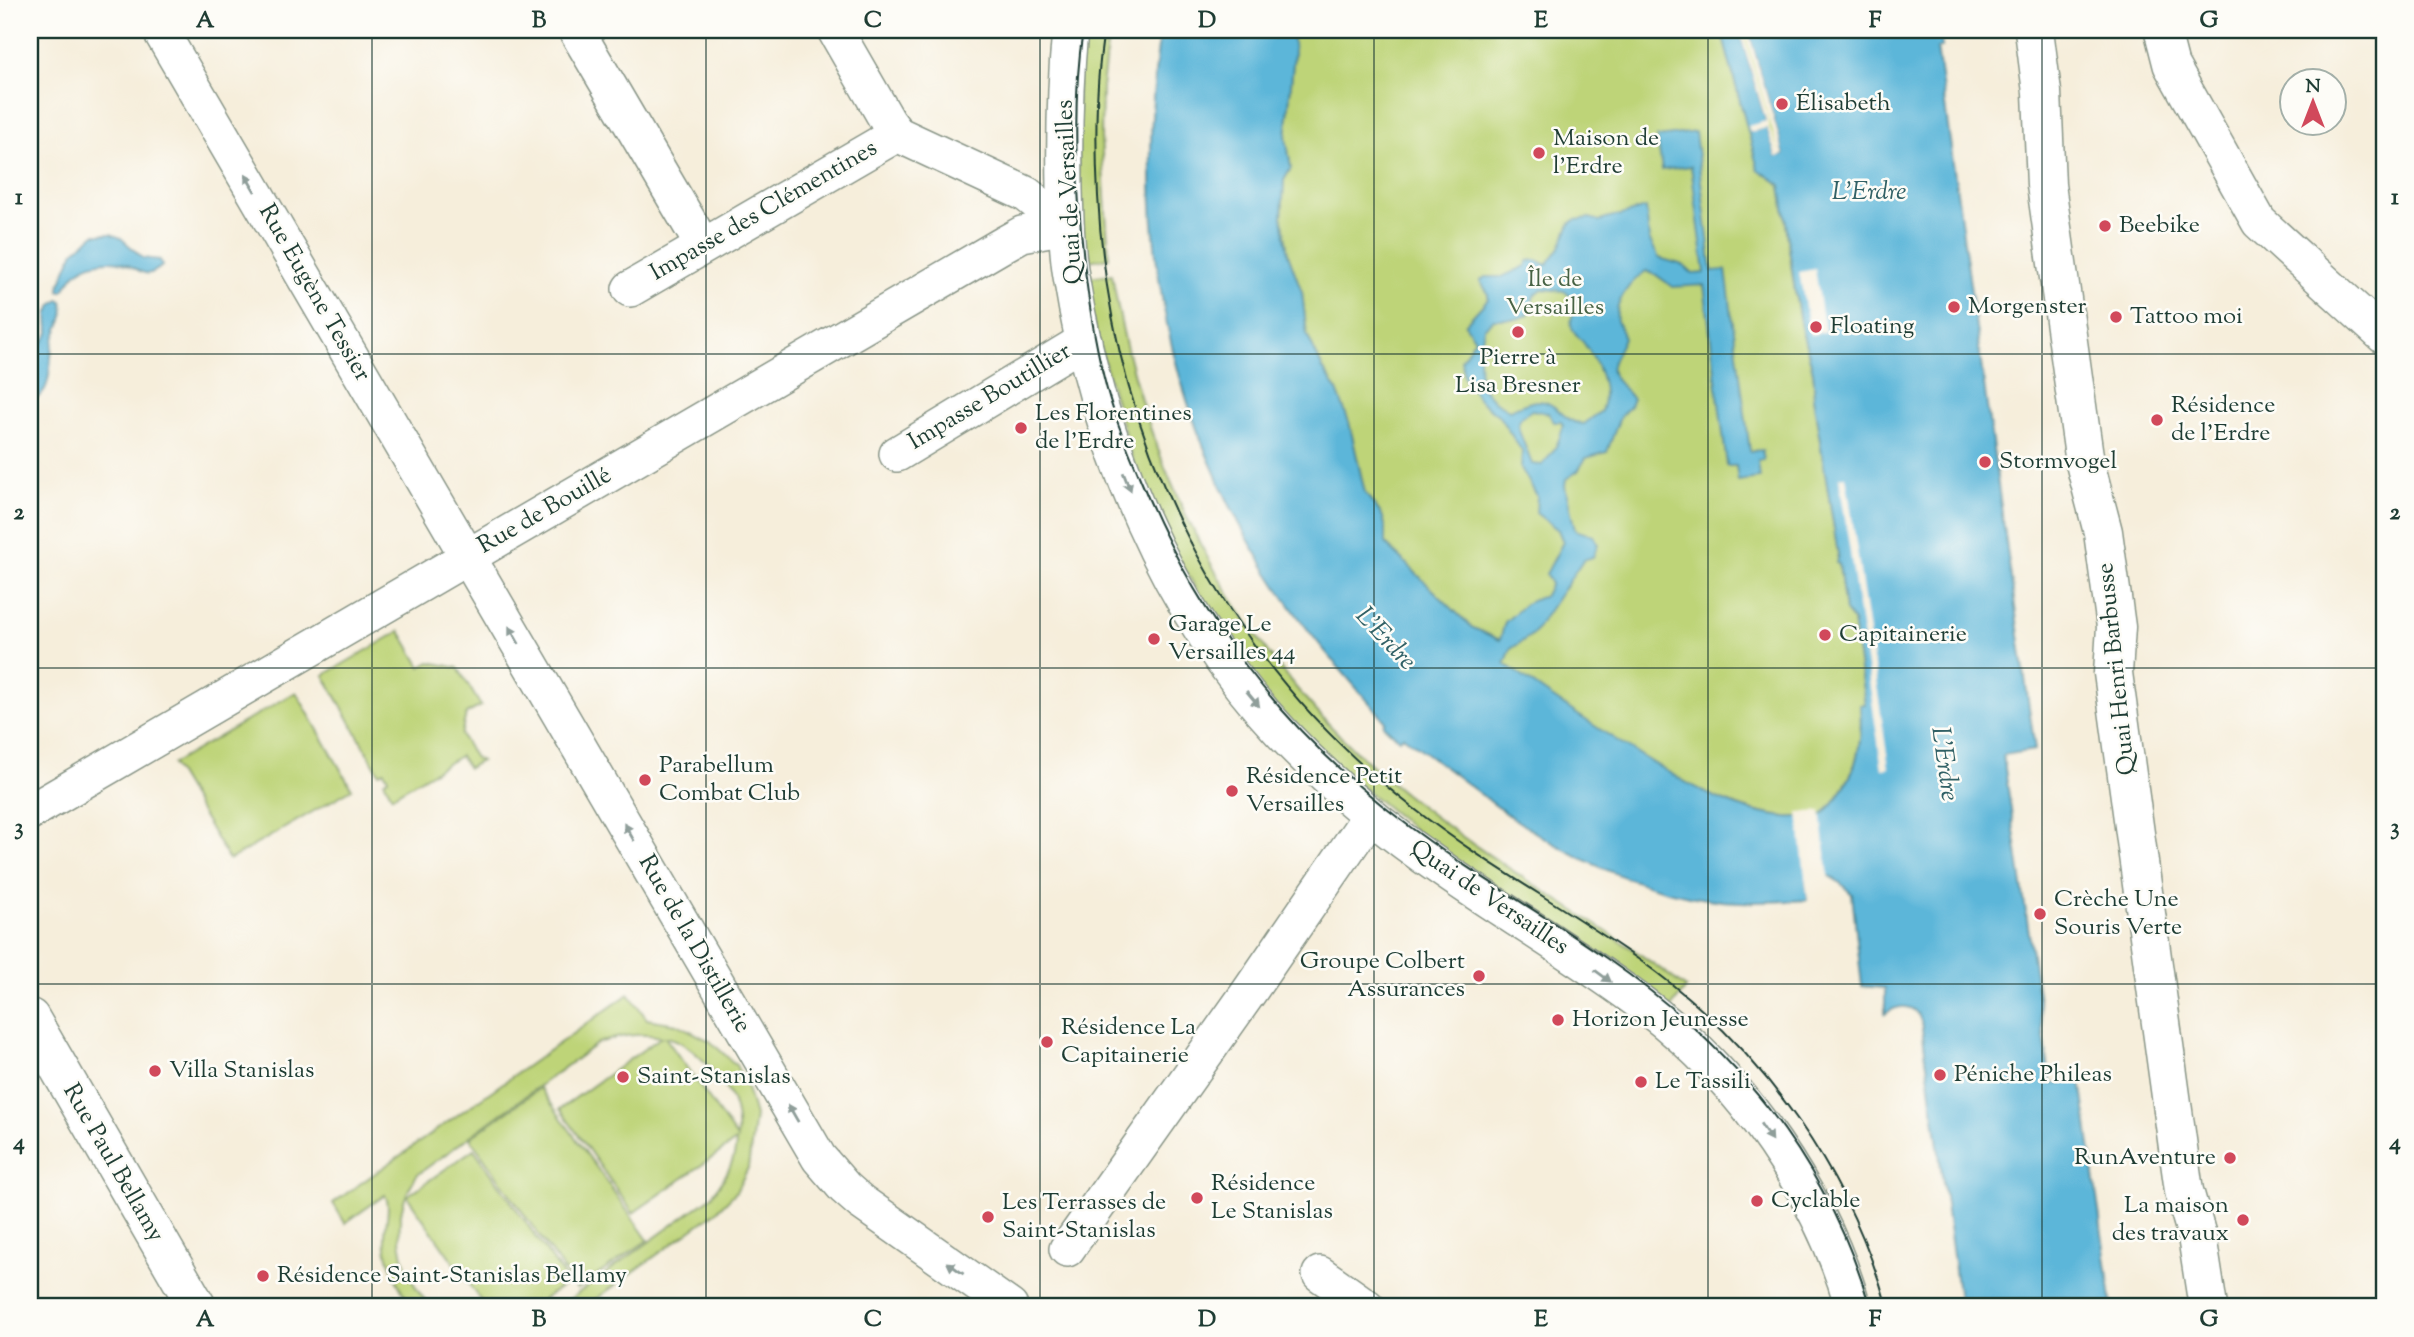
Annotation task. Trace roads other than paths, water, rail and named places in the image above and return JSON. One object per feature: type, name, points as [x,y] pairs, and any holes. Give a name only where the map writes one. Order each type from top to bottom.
[{"type":"street","name":"Rue Eugène Tessier","points":[[160,30],[468,556]]},
{"type":"street","points":[[576,30],[703,246]]},
{"type":"street","points":[[835,30],[897,134],[1026,194],[1066,226]]},
{"type":"street","name":"Quai de Versailles","points":[[1070,30],[1065,82],[1066,226],[1070,272],[1084,341],[1098,399],[1126,481],[1156,549],[1196,620],[1235,677],[1279,730],[1370,816],[1444,871],[1581,960],[1653,1012],[1705,1059],[1752,1111],[1790,1169],[1824,1228],[1853,1307]]},
{"type":"street","name":"Quai Henri Barbusse","points":[[2034,30],[2042,92],[2046,185],[2084,463],[2103,532],[2116,627],[2113,673],[2184,1191],[2197,1236],[2208,1307]]},
{"type":"street","points":[[2162,30],[2171,65],[2259,222],[2384,336]]},
{"type":"street","name":"Impasse des Clémentines","points":[[630,289],[897,134]]},
{"type":"street","name":"Rue de Bouillé","points":[[30,812],[1004,244],[1022,234],[1066,226]]},
{"type":"street","name":"Impasse Boutillier","points":[[897,454],[1084,341]]},
{"type":"street","name":"Rue de la Distillerie","points":[[468,556],[820,1158],[845,1188],[861,1202],[1010,1307]]},
{"type":"street","points":[[1067,1249],[1250,992],[1370,816]]},
{"type":"street","name":"Rue Paul Bellamy","points":[[30,1018],[197,1307]]},
{"type":"street","points":[[1320,1274],[1367,1307]]},
{"type":"water","name":"L'Erdre","points":[[1160,30],[1292,30],[1294,53],[1286,137],[1291,168],[1284,180],[1282,217],[1288,254],[1302,292],[1307,335],[1323,369],[1336,388],[1349,422],[1365,493],[1382,515],[1385,525],[1385,543],[1471,627],[1500,640],[1505,622],[1525,604],[1545,595],[1551,584],[1546,574],[1563,542],[1558,530],[1536,513],[1537,496],[1521,468],[1522,451],[1498,415],[1479,400],[1464,378],[1461,360],[1475,339],[1465,324],[1488,299],[1488,293],[1480,281],[1485,277],[1502,277],[1526,266],[1528,261],[1537,260],[1547,265],[1560,247],[1570,224],[1575,220],[1590,218],[1599,221],[1646,208],[1649,239],[1659,258],[1683,265],[1693,274],[1705,273],[1691,166],[1662,170],[1657,137],[1695,132],[1712,271],[1726,270],[1750,451],[1762,450],[1764,460],[1758,461],[1760,478],[1738,481],[1736,466],[1727,466],[1704,285],[1673,287],[1646,271],[1624,293],[1617,314],[1624,338],[1614,359],[1612,371],[1633,399],[1620,417],[1607,452],[1586,458],[1578,471],[1566,479],[1565,486],[1575,530],[1594,536],[1598,544],[1593,557],[1583,560],[1533,634],[1511,649],[1505,664],[1618,741],[1706,793],[1725,802],[1765,814],[1791,817],[1823,815],[1843,790],[1855,764],[1860,736],[1860,705],[1865,704],[1853,621],[1845,611],[1839,564],[1836,563],[1838,554],[1813,397],[1813,370],[1798,310],[1781,185],[1758,169],[1721,30],[1739,30],[1766,121],[1750,132],[1767,127],[1776,156],[1784,155],[1748,30],[1939,30],[1942,47],[1937,48],[2035,750],[2003,755],[2051,1084],[2081,1080],[2112,1307],[1960,1307],[1921,1021],[1915,1011],[1906,1007],[1896,1008],[1885,1014],[1885,988],[1862,986],[1852,894],[1839,882],[1829,876],[1806,879],[1808,900],[1754,902],[1693,897],[1638,882],[1584,860],[1534,832],[1403,736],[1399,739],[1383,725],[1385,721],[1320,645],[1284,597],[1244,531],[1211,464],[1186,396],[1167,326],[1156,254],[1151,181],[1152,106]],"holes":[[[1542,289],[1564,291],[1579,303],[1571,327],[1597,366],[1604,394],[1601,411],[1584,424],[1571,420],[1545,402],[1531,402],[1509,410],[1494,401],[1480,385],[1479,356],[1484,328],[1494,319],[1517,319],[1528,315],[1534,296]],[[1532,410],[1548,413],[1554,422],[1561,422],[1563,426],[1555,447],[1542,465],[1532,464],[1518,428],[1520,419]]]},
{"type":"water","points":[[95,234],[111,234],[121,238],[143,258],[160,260],[162,266],[156,271],[146,273],[117,262],[98,262],[80,269],[63,291],[59,291],[74,251]]},
{"type":"water","points":[[62,301],[64,313],[54,338],[48,382],[45,390],[30,401],[30,360],[49,333],[48,315],[52,305]]},
{"type":"tram line","points":[[1083,30],[1077,95],[1078,183],[1085,270],[1099,357],[1111,403],[1139,476],[1187,576],[1215,622],[1280,708],[1357,785],[1426,839],[1581,941],[1652,992],[1734,1068],[1769,1109],[1801,1154],[1828,1202],[1851,1253],[1870,1307]]},
{"type":"tram line","points":[[1104,30],[1096,113],[1098,196],[1107,286],[1125,373],[1152,457],[1188,536],[1231,612],[1284,682],[1344,748],[1412,807],[1472,850],[1626,950],[1696,1005],[1733,1040],[1767,1079],[1826,1165],[1851,1210],[1887,1307]]},
{"type":"place","name":"Élisabeth","points":[[1782,104]]},
{"type":"place","name":"Maison de l'Erdre","points":[[1539,153]]},
{"type":"place","name":"Beebike","points":[[2105,226]]},
{"type":"place","name":"Morgenster","points":[[1954,307]]},
{"type":"place","name":"Tattoo moi","points":[[2116,317]]},
{"type":"place","name":"Floating","points":[[1816,327]]},
{"type":"place","name":"Pierre à Lisa Bresner","points":[[1518,332]]},
{"type":"place","name":"Résidence de l'Erdre","points":[[2157,420]]},
{"type":"place","name":"Les Florentines de l'Erdre","points":[[1021,428]]},
{"type":"place","name":"Stormvogel","points":[[1985,462]]},
{"type":"place","name":"Capitainerie","points":[[1825,635]]},
{"type":"place","name":"Garage Le Versailles 44","points":[[1154,639]]},
{"type":"place","name":"Parabellum Combat Club","points":[[645,780]]},
{"type":"place","name":"Résidence Petit Versailles","points":[[1232,791]]},
{"type":"place","name":"Crèche Une Souris Verte","points":[[2040,914]]},
{"type":"place","name":"Groupe Colbert Assurances","points":[[1479,976]]},
{"type":"place","name":"Horizon Jeunesse","points":[[1558,1020]]},
{"type":"place","name":"Résidence La Capitainerie","points":[[1047,1042]]},
{"type":"place","name":"Villa Stanislas","points":[[155,1071]]},
{"type":"place","name":"Péniche Phileas","points":[[1940,1075]]},
{"type":"place","name":"Saint-Stanislas","points":[[623,1077]]},
{"type":"place","name":"Le Tassili","points":[[1641,1082]]},
{"type":"place","name":"RunAventure","points":[[2230,1158]]},
{"type":"place","name":"Résidence Le Stanislas","points":[[1197,1198]]},
{"type":"place","name":"Cyclable","points":[[1757,1201]]},
{"type":"place","name":"Les Terrasses de Saint-Stanislas","points":[[988,1217]]},
{"type":"place","name":"La maison des travaux","points":[[2243,1220]]},
{"type":"place","name":"Résidence Saint-Stanislas Bellamy","points":[[263,1276]]},
{"type":"park label","name":"Île de Versailles","points":[[1555,294]]}]
